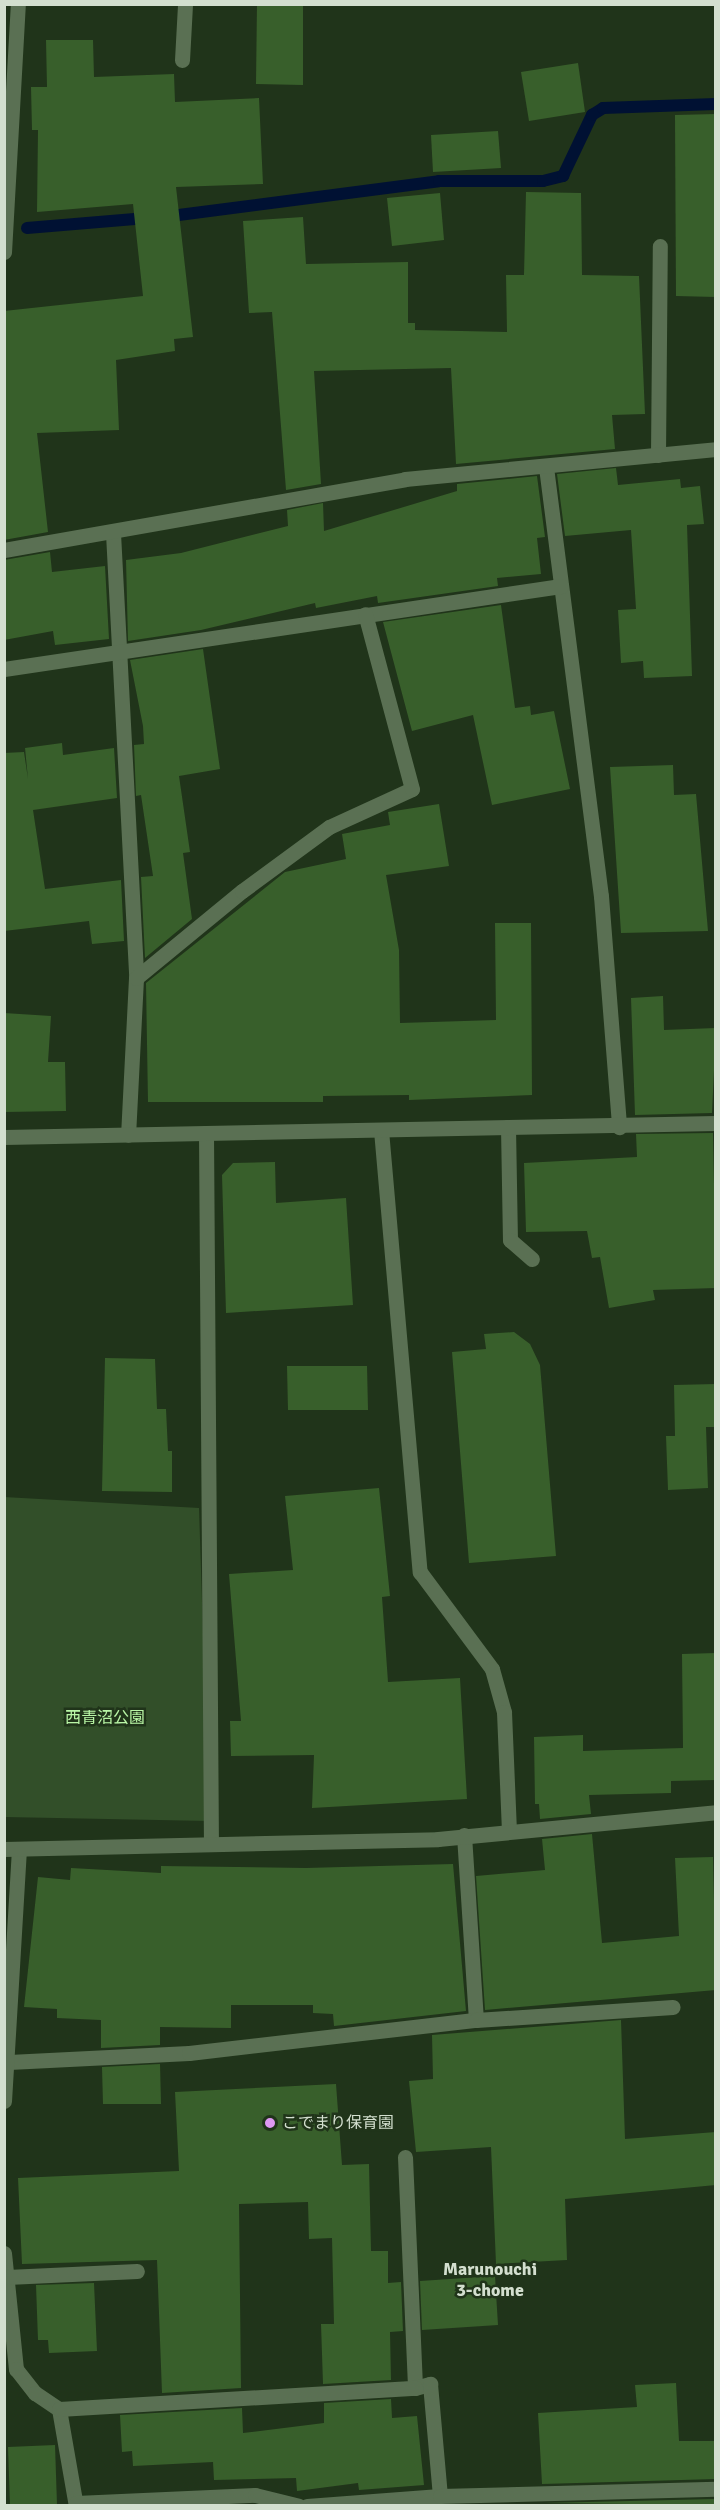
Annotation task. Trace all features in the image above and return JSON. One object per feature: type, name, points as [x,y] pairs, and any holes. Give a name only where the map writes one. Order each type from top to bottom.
[{"type":"street","points":[[4,252],[18,4]]},
{"type":"street","points":[[182,60],[185,4]]},
{"type":"street","points":[[658,455],[660,246]]},
{"type":"street","points":[[4,550],[113,533],[405,479],[716,449]]},
{"type":"street","points":[[546,467],[601,896],[619,1127]]},
{"type":"street","points":[[113,533],[136,978],[128,1135]]},
{"type":"street","points":[[4,669],[561,586]]},
{"type":"street","points":[[136,978],[242,891],[329,827],[412,789],[366,614]]},
{"type":"street","points":[[4,1137],[508,1127],[619,1127],[716,1123]]},
{"type":"street","points":[[508,1127],[510,1240],[532,1258]]},
{"type":"street","points":[[381,1130],[420,1572],[492,1669],[504,1712],[509,1830]]},
{"type":"street","points":[[206,1133],[211,1843]]},
{"type":"street","points":[[4,2101],[9,2062],[12,1849],[438,1839],[509,1830],[716,1812]]},
{"type":"street","points":[[464,1835],[476,2020]]},
{"type":"street","points":[[9,2062],[189,2054],[476,2020],[673,2007]]},
{"type":"street","points":[[405,2157],[415,2388]]},
{"type":"street","points":[[4,2253],[16,2369],[35,2393],[58,2409],[415,2388],[430,2384],[440,2496]]},
{"type":"street","points":[[7,2277],[137,2271]]},
{"type":"street","points":[[58,2409],[76,2504],[255,2495],[299,2505]]},
{"type":"street","points":[[307,2505],[440,2496],[483,2500],[628,2498],[716,2489]]},
{"type":"green space","name":"西青沼公園","points":[[4,1497],[199,1508],[209,1821],[5,1817]]},
{"type":"building","points":[[257,4],[303,4],[303,85],[256,84]]},
{"type":"building","points":[[46,40],[93,40],[94,77],[174,74],[175,102],[259,98],[263,184],[176,187],[193,337],[174,339],[175,351],[116,360],[119,430],[37,433],[48,532],[4,540],[4,311],[143,296],[133,204],[37,212],[38,130],[32,130],[31,87],[47,87]]},
{"type":"building","points":[[578,63],[585,112],[529,121],[521,72]]},
{"type":"building","points":[[716,114],[716,297],[676,296],[675,115]]},
{"type":"building","points":[[498,131],[501,168],[433,172],[431,135]]},
{"type":"building","points":[[526,192],[581,193],[582,275],[639,276],[645,414],[612,415],[615,449],[456,464],[451,368],[314,371],[321,484],[286,490],[272,312],[249,313],[243,221],[303,217],[306,264],[408,262],[408,323],[415,323],[415,330],[507,332],[506,275],[524,275]]},
{"type":"building","points":[[440,193],[444,240],[392,246],[387,198]]},
{"type":"building","points":[[616,468],[618,485],[680,479],[681,488],[700,486],[704,524],[687,525],[692,676],[644,678],[643,661],[621,663],[618,610],[636,609],[631,530],[565,536],[557,474]]},
{"type":"building","points":[[537,476],[545,537],[537,538],[541,574],[497,578],[498,586],[378,603],[377,596],[316,608],[315,603],[201,630],[128,641],[126,560],[181,553],[288,526],[287,510],[323,503],[324,531],[457,491],[457,484]]},
{"type":"building","points":[[50,552],[52,572],[105,566],[109,639],[55,645],[53,631],[4,640],[4,560]]},
{"type":"building","points":[[501,605],[515,708],[530,706],[531,715],[554,711],[570,789],[492,805],[473,715],[412,731],[383,622]]},
{"type":"building","points":[[203,649],[220,769],[179,776],[190,852],[183,853],[192,919],[145,958],[141,877],[153,876],[141,795],[136,796],[134,745],[144,744],[143,726],[130,660]]},
{"type":"building","points":[[62,743],[63,755],[114,748],[117,798],[33,810],[45,889],[121,880],[124,941],[92,944],[89,921],[4,931],[4,753],[24,752],[28,779],[25,748]]},
{"type":"building","points":[[673,765],[674,795],[696,794],[708,931],[621,933],[610,767]]},
{"type":"building","points":[[439,804],[449,866],[386,875],[399,950],[400,1023],[496,1020],[495,923],[531,923],[532,1095],[409,1100],[409,1095],[323,1096],[323,1102],[148,1102],[146,983],[285,872],[346,859],[342,834],[390,825],[388,812]]},
{"type":"building","points":[[663,996],[664,1030],[716,1028],[712,1113],[635,1115],[631,998]]},
{"type":"building","points":[[4,1013],[51,1016],[48,1062],[65,1062],[66,1111],[4,1112]]},
{"type":"building","points":[[713,1133],[716,1288],[653,1290],[655,1300],[609,1308],[600,1257],[592,1258],[587,1231],[526,1232],[524,1163],[637,1157],[636,1134]]},
{"type":"building","points":[[275,1162],[276,1203],[346,1198],[353,1305],[226,1313],[222,1175],[233,1163]]},
{"type":"building","points":[[514,1332],[530,1344],[540,1365],[556,1556],[469,1563],[452,1352],[486,1349],[484,1334]]},
{"type":"building","points":[[105,1358],[155,1359],[157,1409],[166,1409],[168,1451],[172,1451],[172,1492],[102,1491]]},
{"type":"building","points":[[287,1366],[367,1366],[368,1410],[288,1410]]},
{"type":"building","points":[[716,1384],[716,1427],[706,1427],[708,1488],[668,1490],[666,1436],[675,1436],[674,1385]]},
{"type":"building","points":[[379,1488],[390,1596],[382,1597],[388,1682],[460,1678],[467,1799],[312,1808],[314,1755],[231,1756],[230,1721],[241,1721],[229,1574],[293,1570],[285,1496]]},
{"type":"building","points":[[716,1653],[716,1780],[671,1781],[671,1793],[589,1795],[591,1814],[540,1819],[539,1804],[535,1804],[534,1737],[583,1735],[583,1751],[683,1748],[682,1654]]},
{"type":"building","points":[[592,1834],[602,1943],[679,1936],[675,1858],[713,1857],[716,1990],[485,2010],[476,1876],[545,1870],[542,1839]]},
{"type":"building","points":[[453,1864],[466,2011],[334,2026],[333,2014],[313,2013],[313,2005],[231,2005],[231,2028],[160,2027],[160,2045],[101,2048],[101,2020],[57,2018],[57,2009],[24,2007],[38,1877],[70,1880],[71,1868],[161,1873],[161,1866],[306,1868]]},
{"type":"building","points":[[621,2020],[625,2139],[716,2132],[716,2185],[565,2199],[567,2260],[496,2264],[491,2147],[416,2152],[409,2081],[433,2079],[432,2035]]},
{"type":"building","points":[[160,2064],[161,2104],[103,2104],[102,2067]]},
{"type":"building","points":[[336,2084],[342,2165],[369,2164],[371,2251],[388,2251],[388,2283],[401,2282],[403,2331],[390,2332],[391,2380],[323,2384],[321,2324],[334,2324],[332,2238],[309,2239],[308,2202],[239,2204],[241,2388],[162,2393],[157,2260],[22,2264],[18,2178],[179,2171],[175,2092]]},
{"type":"building","points":[[495,2276],[498,2325],[422,2330],[420,2281]]},
{"type":"building","points":[[94,2283],[97,2351],[49,2353],[48,2340],[38,2340],[36,2285]]},
{"type":"building","points":[[676,2383],[679,2441],[716,2441],[716,2479],[542,2484],[538,2413],[637,2407],[635,2385]]},
{"type":"building","points":[[391,2399],[392,2418],[417,2416],[424,2485],[359,2490],[358,2483],[297,2491],[296,2478],[214,2480],[213,2462],[133,2466],[132,2451],[122,2452],[120,2415],[242,2408],[243,2433],[324,2423],[324,2403]]},
{"type":"building","points":[[55,2445],[57,2505],[10,2505],[8,2447]]},
{"type":"building","points":[[716,2499],[716,2505],[543,2503]]},
{"type":"waterway","points":[[27,228],[171,216],[439,181],[543,181],[563,176],[592,115],[603,108],[716,104]]},
{"type":"place","name":"こでまり保育園","points":[[270,2123]]},
{"type":"district","name":"Marunouchi 3-chome","points":[[490,2280]]}]
